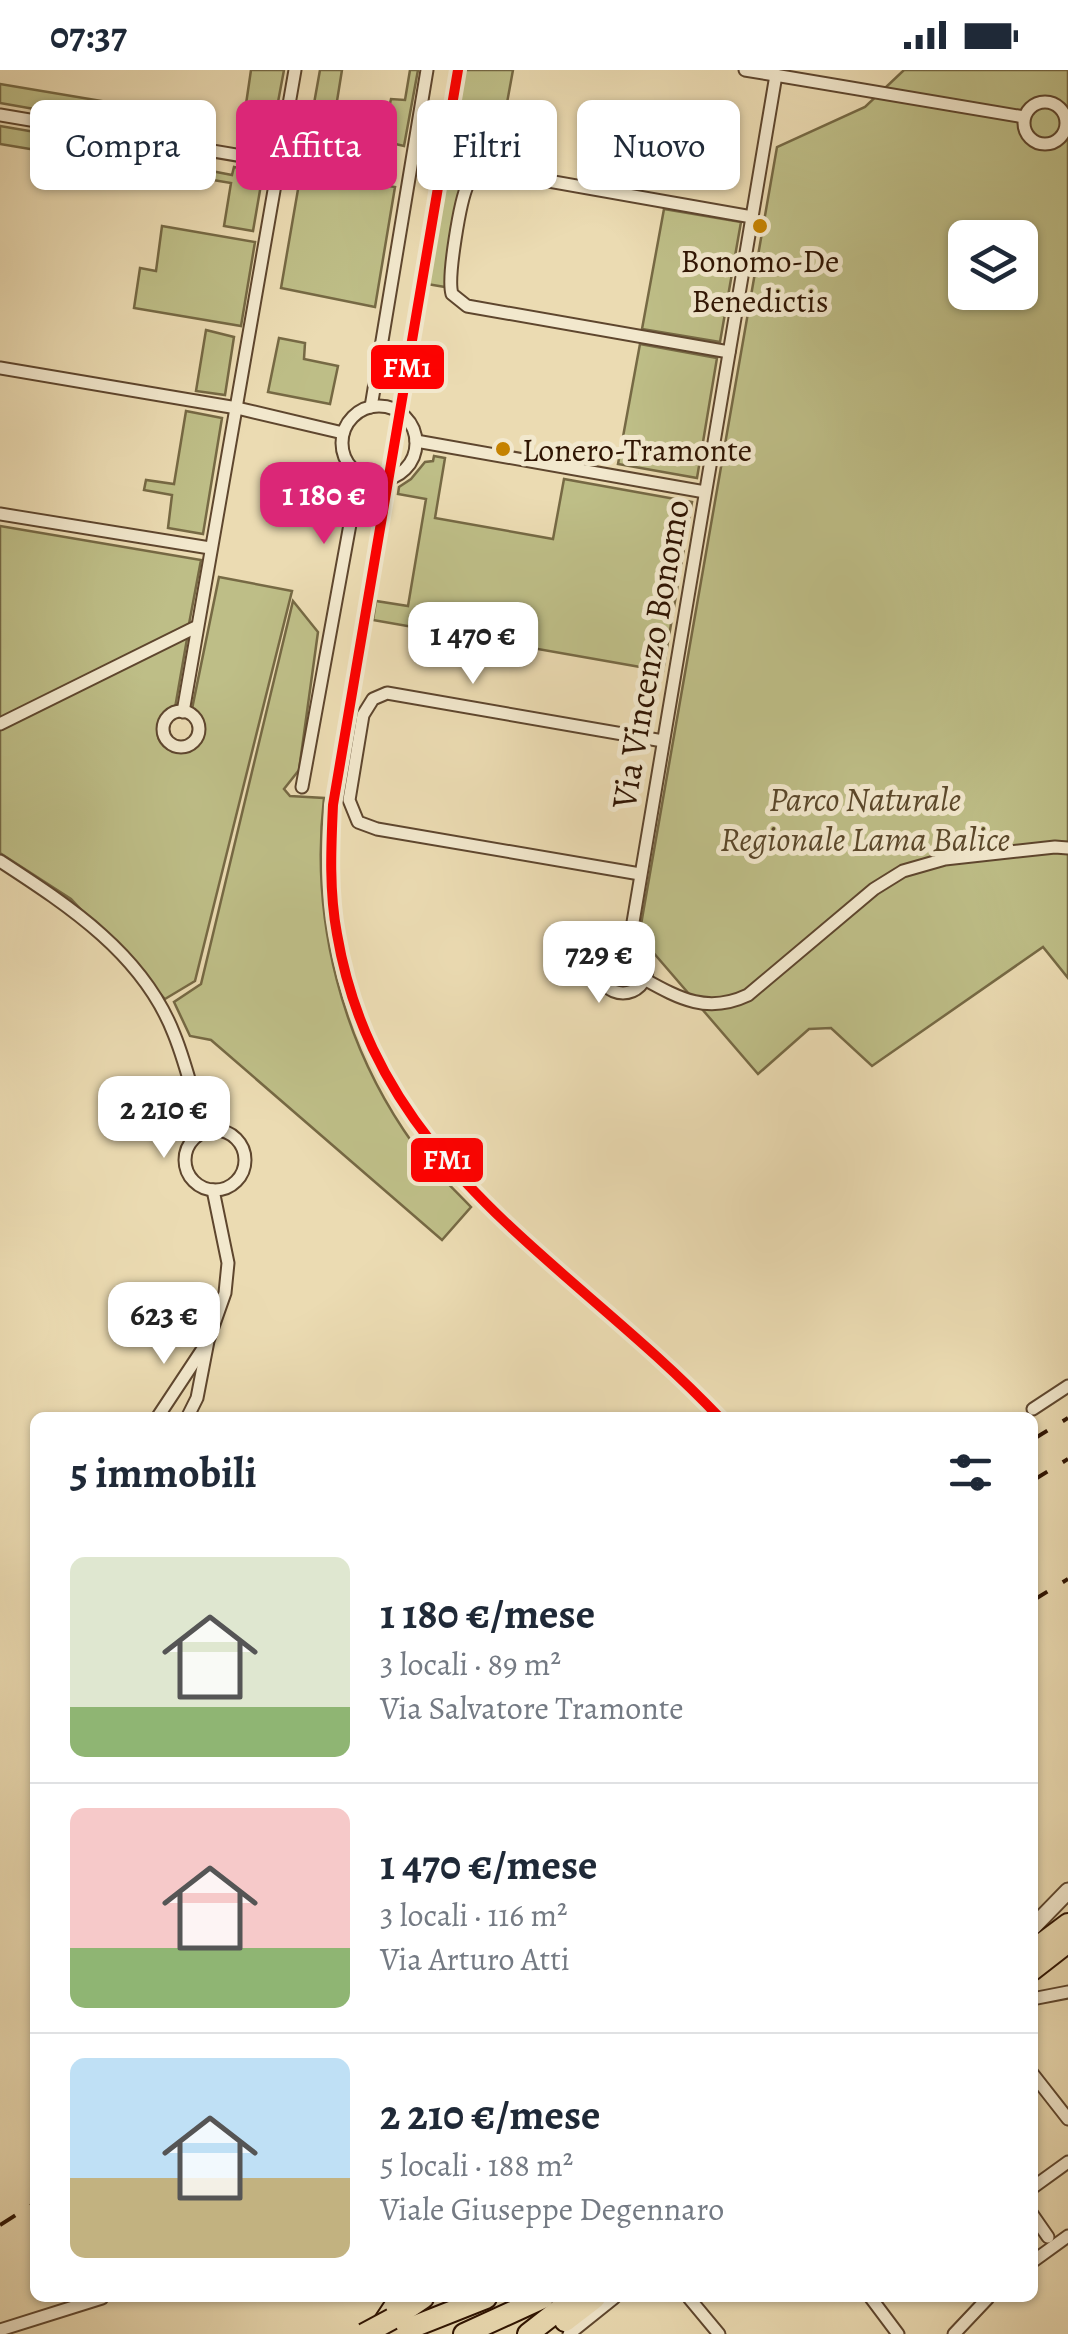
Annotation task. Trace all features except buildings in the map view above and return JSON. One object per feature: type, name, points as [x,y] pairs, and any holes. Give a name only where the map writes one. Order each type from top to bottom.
[{"type":"highway","points":[[1038,1946],[1068,1924]]},
{"type":"highway","points":[[1038,1965],[1068,1942]]},
{"type":"highway","points":[[1038,1976],[1068,1953]]},
{"type":"highway","points":[[388,2329],[398,2302]]},
{"type":"highway","points":[[388,2329],[418,2302]]},
{"type":"highway","points":[[364,2334],[473,2302]]},
{"type":"highway","points":[[464,2334],[534,2302]]},
{"type":"highway","points":[[528,2334],[569,2302]]},
{"type":"highway","points":[[548,2334],[589,2302]]},
{"type":"street","points":[[289,100],[295,70]]},
{"type":"street","points":[[371,407],[427,70]]},
{"type":"street","points":[[746,70],[1024,117]]},
{"type":"street","name":"Via Vincenzo Bonomo","points":[[629,946],[776,76]]},
{"type":"street","points":[[0,115],[236,155]]},
{"type":"street","points":[[729,352],[467,306],[452,294],[450,286],[458,234],[466,188],[470,180],[486,170],[752,217]]},
{"type":"street","points":[[183,712],[273,190]]},
{"type":"street","points":[[0,368],[237,408],[343,433]]},
{"type":"street","points":[[371,407],[392,408],[401,414],[409,422],[416,441],[410,464],[392,478],[359,475],[344,457],[343,433],[353,416],[371,407]]},
{"type":"street","points":[[416,441],[706,492]]},
{"type":"street","points":[[302,787],[359,475]]},
{"type":"street","points":[[0,514],[210,548]]},
{"type":"street","points":[[0,724],[196,627]]},
{"type":"street","points":[[640,874],[367,827],[358,822],[350,809],[356,760],[367,706],[387,693],[663,741]]},
{"type":"street","points":[[644,979],[708,1006],[729,1004],[748,995],[874,889],[903,871],[946,859],[1068,848]]},
{"type":"street","points":[[0,861],[87,920],[124,956],[160,1004],[174,1034],[204,1132]]},
{"type":"street","points":[[629,946],[644,958],[644,979],[639,986],[616,992],[603,982],[599,967],[606,952],[612,947],[629,946]]},
{"type":"street","points":[[214,1130],[232,1135],[243,1150],[245,1160],[239,1178],[223,1189],[213,1190],[192,1180],[185,1165],[191,1141],[204,1132],[214,1130]]},
{"type":"street","points":[[189,1412],[197,1398],[208,1341],[225,1293],[228,1263],[213,1190]]},
{"type":"street","points":[[161,1412],[208,1341]]},
{"type":"street","points":[[1033,1409],[1068,1386]]},
{"type":"street","points":[[1038,1922],[1068,1891]]},
{"type":"street","points":[[1038,1997],[1068,1992]]},
{"type":"street","points":[[1038,2080],[1068,2119]]},
{"type":"street","points":[[1038,2184],[1068,2162]]},
{"type":"street","points":[[1038,2223],[1048,2237]]},
{"type":"street","points":[[1038,2258],[1068,2236]]},
{"type":"street","points":[[0,2330],[89,2302]]},
{"type":"street","points":[[569,2334],[609,2302]]},
{"type":"street","points":[[692,2302],[719,2334]]},
{"type":"street","points":[[874,2302],[898,2334]]},
{"type":"street","points":[[954,2334],[983,2302]]},
{"type":"street","points":[[970,2318],[972,2334]]},
{"type":"green space","points":[[251,70],[284,70],[278,100],[247,100]]},
{"type":"green space","points":[[320,70],[342,70],[337,100],[315,100]]},
{"type":"green space","points":[[410,70],[418,70],[404,146],[397,144],[397,100],[391,100],[391,99],[405,100]]},
{"type":"green space","points":[[465,70],[513,70],[508,100],[460,100]]},
{"type":"green space","name":"Parco Naturale Regionale Lama Balice","points":[[904,70],[1068,70],[1068,978],[1043,947],[872,1066],[831,1028],[809,1029],[758,1074],[639,936],[777,147],[865,107]]},
{"type":"green space","points":[[0,84],[96,100],[30,100],[30,108],[0,103]]},
{"type":"green space","points":[[0,126],[30,131],[30,149],[0,144]]},
{"type":"green space","points":[[236,167],[236,190],[260,190],[253,231],[224,226],[231,183],[216,180],[216,172],[232,175]]},
{"type":"green space","points":[[298,190],[394,190],[375,307],[281,288]]},
{"type":"green space","points":[[444,190],[461,190],[445,287],[427,284]]},
{"type":"green space","points":[[664,209],[741,222],[720,342],[642,329]]},
{"type":"green space","points":[[162,226],[255,242],[241,326],[134,308],[140,268],[156,271]]},
{"type":"green space","points":[[206,330],[234,337],[225,395],[196,391]]},
{"type":"green space","points":[[279,338],[305,343],[304,359],[338,366],[330,404],[268,392]]},
{"type":"green space","points":[[640,344],[717,358],[697,478],[618,464]]},
{"type":"green space","points":[[186,411],[222,418],[203,534],[168,528],[172,495],[144,490],[146,480],[174,484]]},
{"type":"green space","points":[[434,456],[445,458],[435,518],[553,539],[564,479],[692,502],[663,671],[373,620],[376,601],[408,606],[426,499],[398,494],[399,487],[425,462],[433,461]]},
{"type":"green space","points":[[0,526],[201,560],[189,624],[0,719]]},
{"type":"green space","points":[[219,577],[292,591],[195,981],[165,999],[71,899],[0,853],[0,729],[185,638],[175,708],[164,716],[158,735],[168,749],[177,751],[201,742],[204,724],[192,709]]},
{"type":"green space","points":[[293,601],[318,632],[299,770],[284,789],[290,796],[324,798],[322,890],[327,935],[350,1023],[368,1066],[414,1145],[471,1207],[442,1240],[211,1040],[190,1036],[174,1002],[201,984]]},
{"type":"railway","points":[[1038,1436],[1068,1418]]},
{"type":"railway","points":[[1038,1477],[1068,1459]]},
{"type":"railway","points":[[1038,1597],[1068,1579]]},
{"type":"railway","points":[[0,2225],[30,2206]]},
{"type":"transit line","name":"FM1","points":[[458,70],[333,805],[332,886],[337,934],[359,1016],[393,1086],[436,1148],[487,1204],[714,1412]]},
{"type":"place","name":"Bonomo-De Benedictis","points":[[760,226]]},
{"type":"place","name":"Lonero-Tramonte","points":[[503,449]]}]
